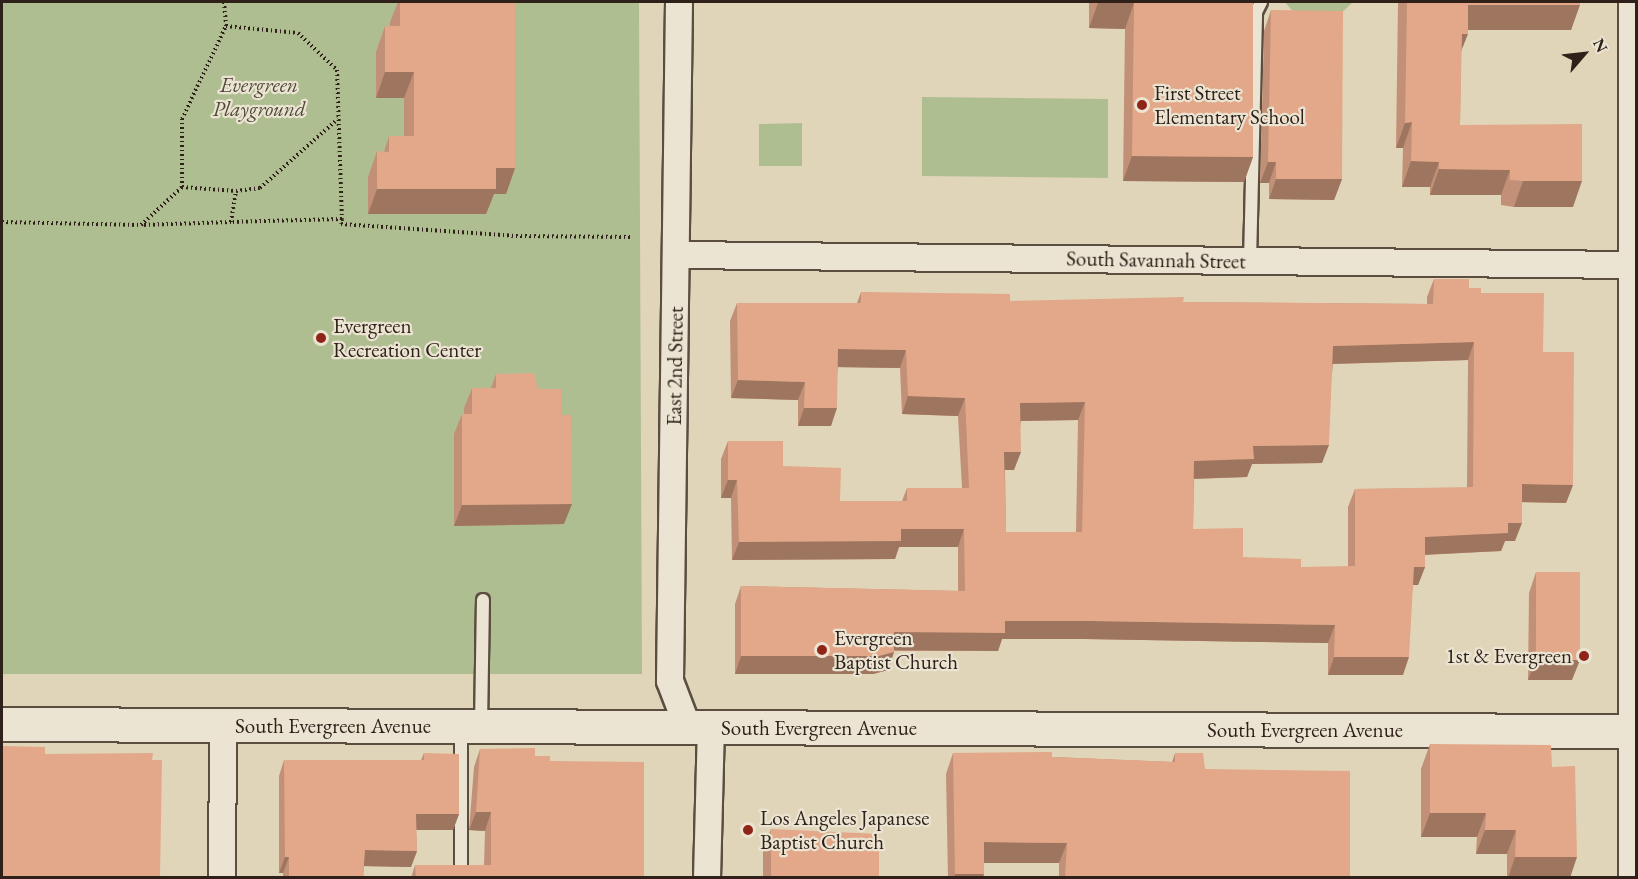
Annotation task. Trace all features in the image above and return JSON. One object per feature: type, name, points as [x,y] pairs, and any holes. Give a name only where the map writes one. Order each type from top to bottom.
[{"type":"street","name":"East 2nd Street","points":[[679,2],[670,681],[700,728],[707,878]]},
{"type":"street","points":[[1635,2],[1635,878]]},
{"type":"street","name":"South Savannah Street","points":[[677,255],[1635,265]]},
{"type":"street","name":"South Evergreen Avenue","points":[[2,724],[1636,731]]},
{"type":"street","points":[[222,878],[223,726]]},
{"type":"lane","points":[[1250,261],[1256,12],[1261,2]]},
{"type":"lane","points":[[461,878],[471,727],[483,600]]},
{"type":"path","points":[[182,187],[182,119],[226,26],[224,2]]},
{"type":"path","points":[[226,26],[298,33],[337,70],[341,224],[516,236],[633,237]]},
{"type":"path","points":[[141,225],[182,187],[236,191],[260,188],[338,119]]},
{"type":"path","points":[[231,222],[236,191]]},
{"type":"path","points":[[2,222],[141,225],[342,219]]},
{"type":"green space","name":"Evergreen Recreation Center","points":[[2,2],[639,2],[642,674],[2,674]]},
{"type":"green space","points":[[1285,2],[1352,3],[1334,20],[1304,25]]},
{"type":"green space","points":[[922,97],[1108,99],[1108,178],[922,176]]},
{"type":"green space","points":[[802,123],[802,166],[759,166],[759,124]]},
{"type":"building","points":[[400,2],[515,2],[515,168],[496,168],[496,189],[377,189],[377,151],[389,152],[389,136],[414,136],[414,72],[385,72],[385,26],[400,26]]},
{"type":"building","points":[[1098,2],[1253,2],[1253,157],[1132,156],[1134,3]]},
{"type":"building","points":[[1407,2],[1580,2],[1580,5],[1468,5],[1468,34],[1462,34],[1460,125],[1582,124],[1582,181],[1510,180],[1510,170],[1439,169],[1439,162],[1411,161],[1412,122],[1405,123]]},
{"type":"building","points":[[1271,10],[1343,11],[1342,179],[1276,179],[1276,162],[1268,162]]},
{"type":"building","points":[[1434,279],[1469,279],[1469,288],[1481,288],[1481,293],[1544,293],[1543,352],[1574,352],[1573,485],[1522,484],[1522,523],[1508,523],[1508,533],[1425,537],[1425,567],[1414,567],[1409,657],[1334,657],[1335,625],[1091,621],[1005,621],[1005,633],[894,632],[894,652],[879,656],[741,656],[741,586],[965,591],[964,529],[901,529],[901,541],[739,542],[737,480],[728,480],[728,441],[783,441],[783,466],[841,468],[840,501],[907,501],[907,488],[969,488],[965,398],[908,396],[906,350],[838,349],[837,408],[804,408],[805,382],[738,380],[737,303],[861,303],[861,292],[1010,294],[1010,301],[1184,297],[1183,302],[1433,304]],"holes":[[[1474,342],[1473,487],[1355,489],[1355,566],[1301,567],[1301,559],[1243,557],[1243,528],[1193,529],[1194,461],[1254,459],[1253,446],[1329,445],[1333,346]],[[1085,402],[1082,532],[1006,532],[1004,452],[1021,452],[1020,403]]]},
{"type":"building","points":[[534,373],[538,389],[561,389],[561,415],[571,415],[572,504],[462,505],[462,414],[472,414],[472,388],[496,388],[496,374]]},
{"type":"building","points":[[1536,572],[1580,572],[1580,660],[1536,659]]},
{"type":"building","points":[[1430,744],[1551,745],[1552,767],[1575,766],[1577,857],[1515,857],[1516,830],[1485,830],[1486,813],[1430,813]]},
{"type":"building","points":[[2,746],[45,747],[45,754],[153,753],[152,760],[162,760],[160,878],[2,878]]},
{"type":"building","points":[[535,748],[535,756],[550,756],[550,761],[644,762],[644,878],[416,878],[415,865],[491,865],[491,812],[476,812],[480,749]]},
{"type":"building","points":[[1052,752],[1052,757],[1175,762],[1175,753],[1203,753],[1205,769],[1350,771],[1350,878],[1065,878],[1067,843],[984,842],[984,874],[955,874],[953,753]]},
{"type":"building","points":[[424,753],[459,754],[459,814],[416,814],[417,851],[365,850],[363,878],[289,878],[289,857],[285,857],[284,760],[424,760]]},
{"type":"building","points":[[771,829],[879,834],[879,878],[771,878]]},
{"type":"place","name":"First Street Elementary School","points":[[1142,105]]},
{"type":"place","name":"Evergreen Recreation Center","points":[[321,338]]},
{"type":"place","name":"Evergreen Baptist Church","points":[[822,650]]},
{"type":"place","name":"1st & Evergreen","points":[[1584,656]]},
{"type":"place","name":"Los Angeles Japanese Baptist Church","points":[[748,830]]},
{"type":"park label","name":"Evergreen Playground","points":[[259,97]]}]
